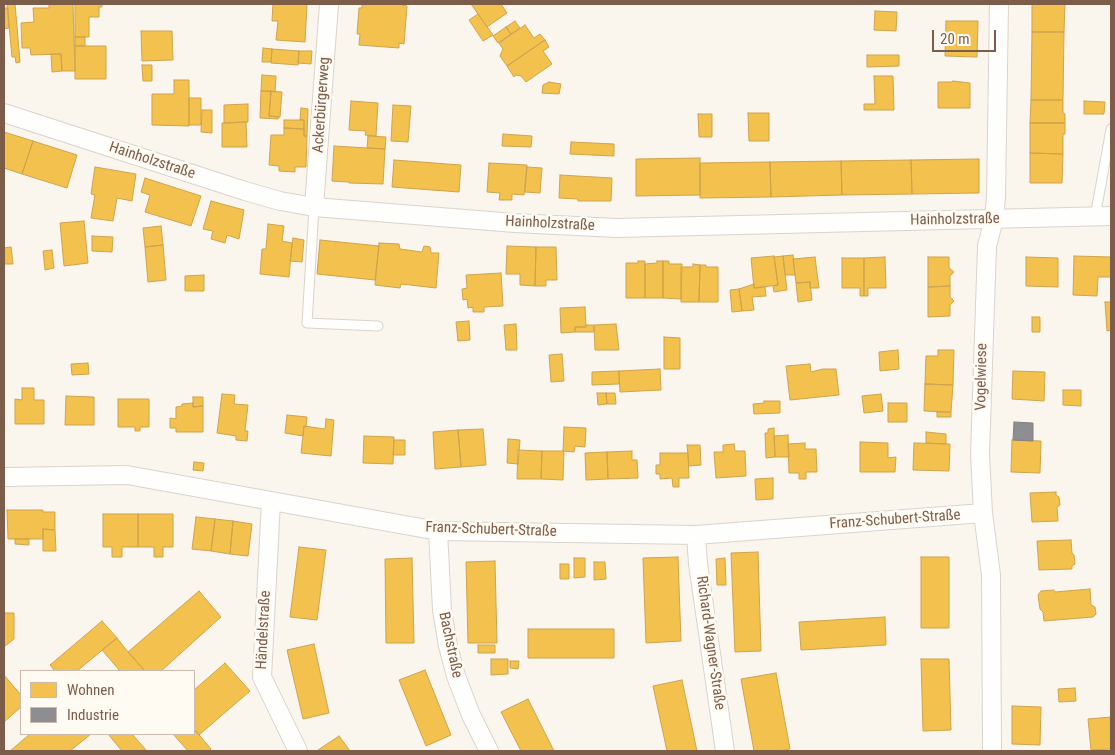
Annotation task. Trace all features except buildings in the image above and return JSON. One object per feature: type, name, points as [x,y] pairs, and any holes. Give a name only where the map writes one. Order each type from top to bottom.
[{"type":"street","name":"Ackerbürgerweg","points":[[314,207],[330,4]]},
{"type":"street","name":"Vogelwiese","points":[[992,751],[991,574],[983,513],[980,454],[987,246],[994,219],[996,197],[998,4]]},
{"type":"street","name":"Hainholzstraße","points":[[4,113],[245,191],[280,201],[314,207],[515,223],[617,228],[1103,217]]},
{"type":"street","name":"Franz-Schubert-Straße","points":[[4,477],[128,476],[438,531],[696,535],[983,513]]},
{"type":"street","name":"Händelstraße","points":[[271,501],[262,677],[298,751]]},
{"type":"street","name":"Bachstraße","points":[[438,531],[442,610],[448,646],[456,676],[471,716],[490,751]]},
{"type":"street","name":"Richard-Wagner-Straße","points":[[696,535],[698,564],[725,751]]},
{"type":"lane","points":[[1103,217],[1111,129]]},
{"type":"lane","points":[[314,207],[307,324],[378,326]]}]
